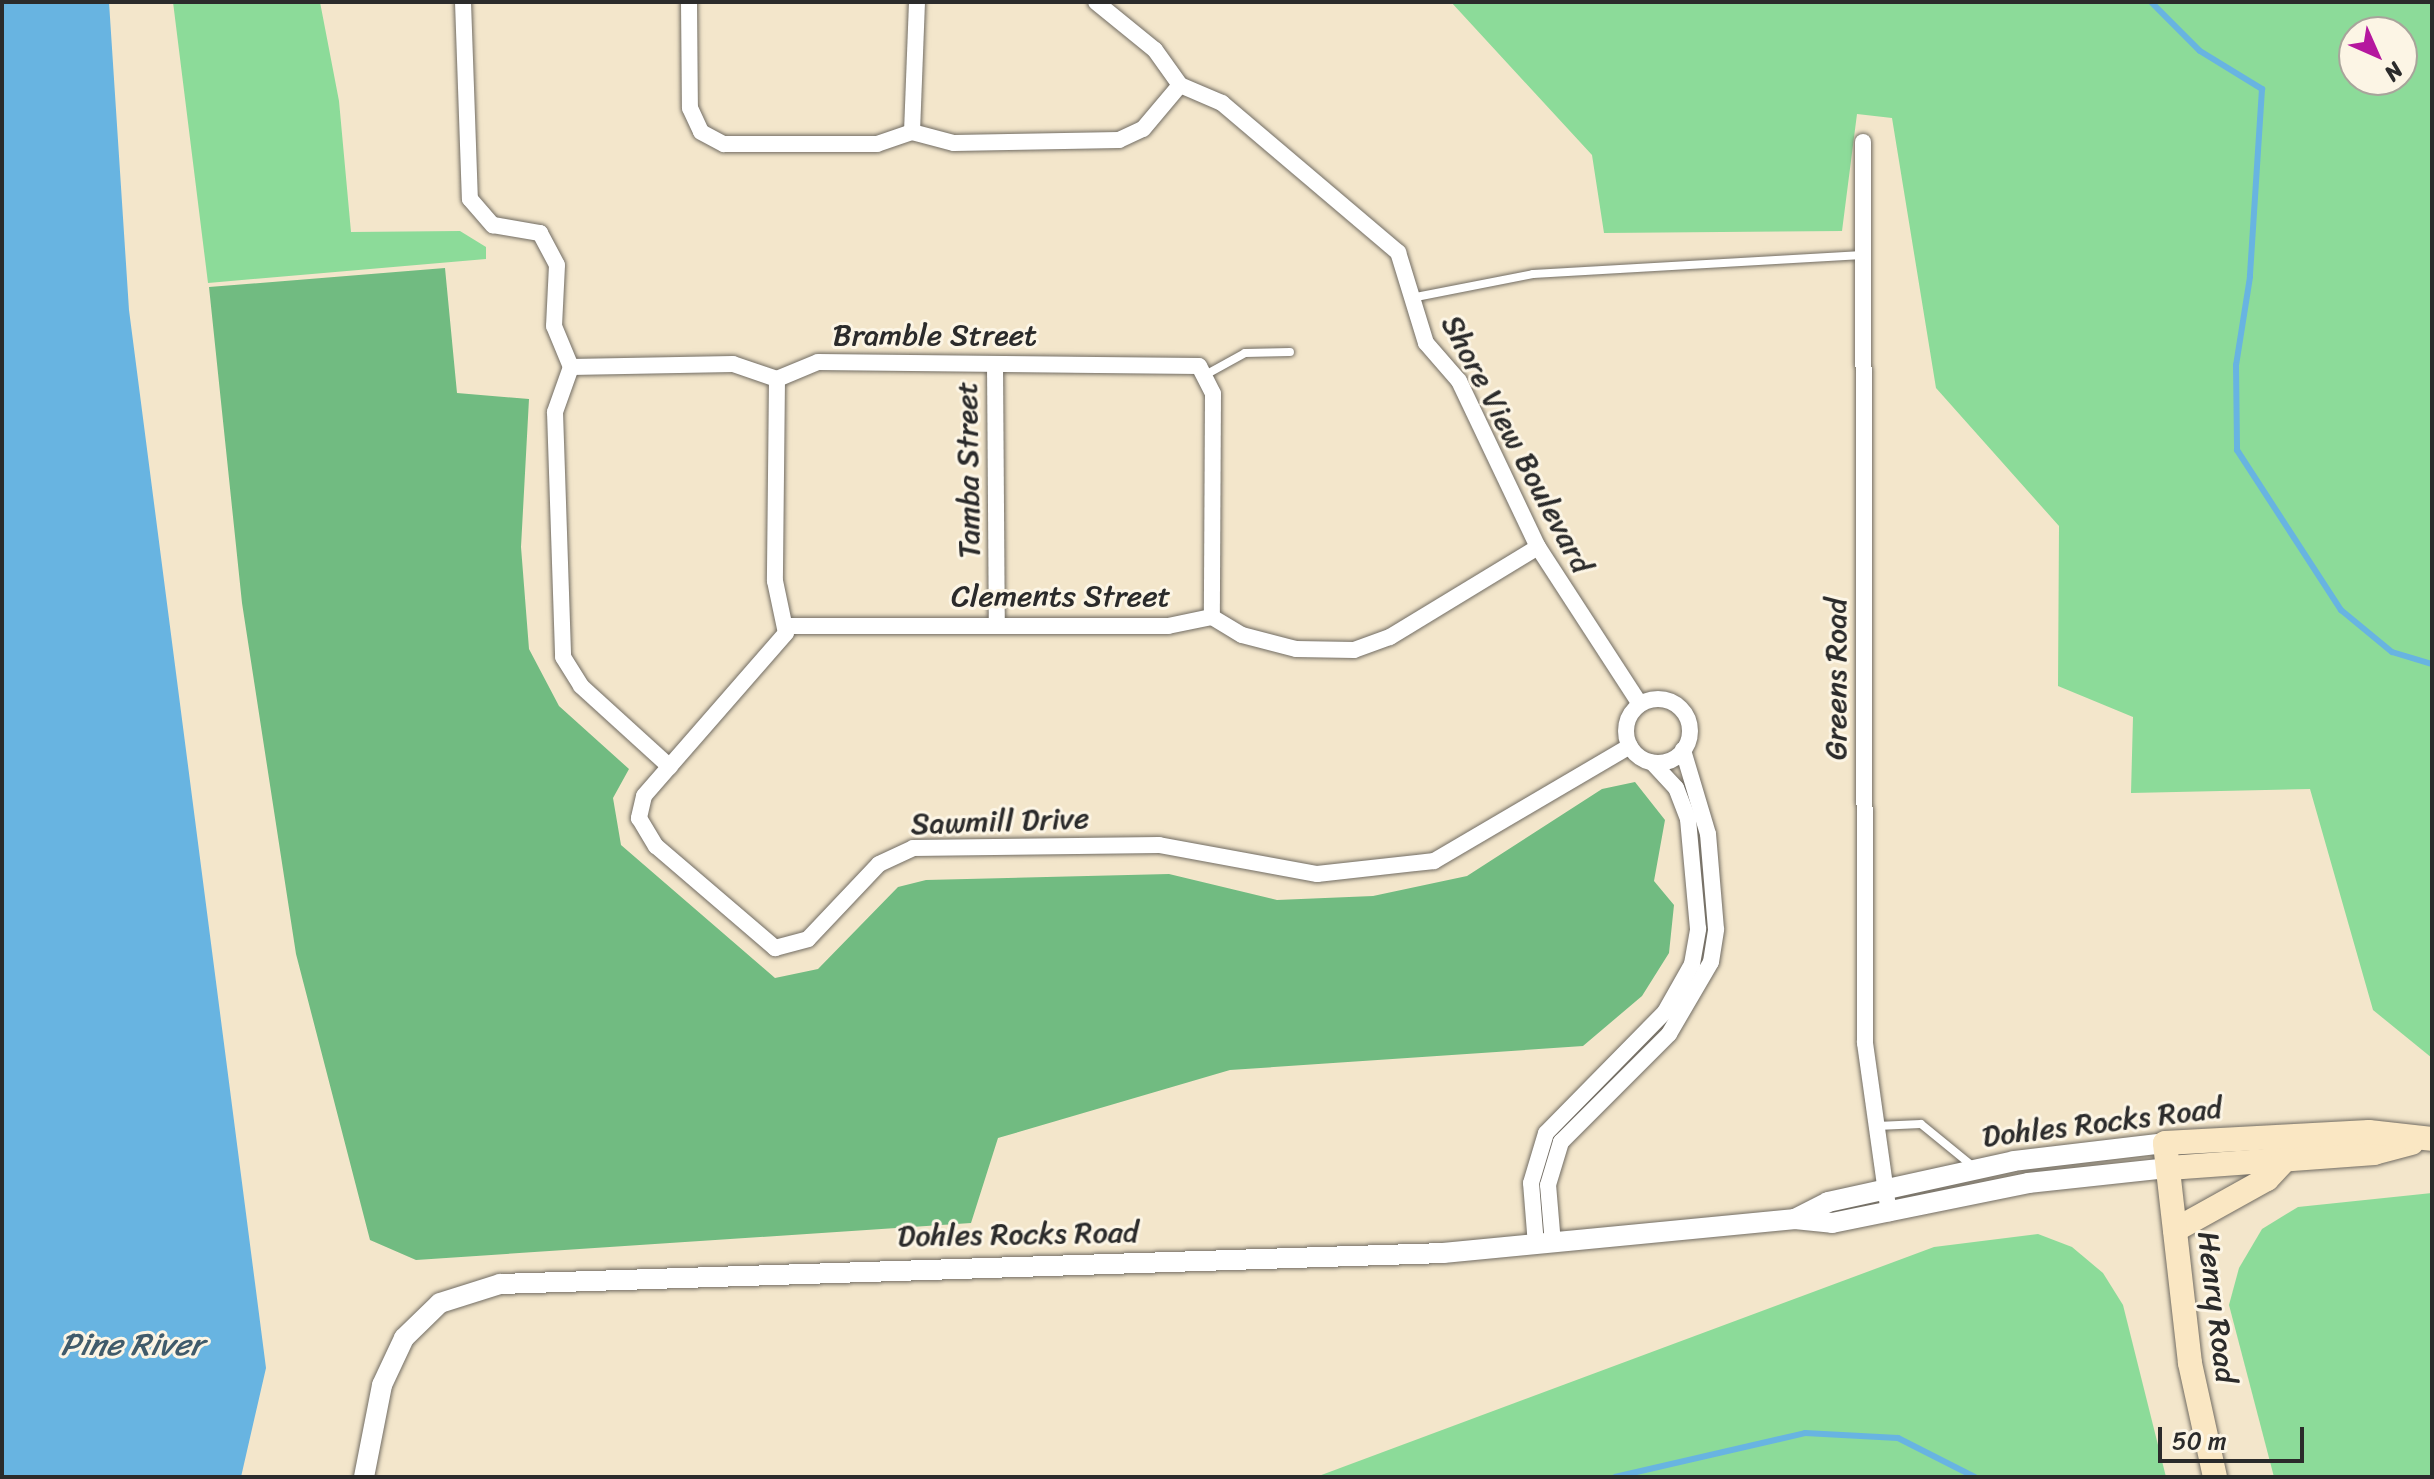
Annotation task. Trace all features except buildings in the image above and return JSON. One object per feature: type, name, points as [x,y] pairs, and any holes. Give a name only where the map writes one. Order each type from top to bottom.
[{"type":"main road","name":"Dohles Rocks Road","points":[[2165,1143],[2369,1132],[2428,1139]]},
{"type":"main road","name":"Dohles Rocks Road","points":[[2169,1168],[2374,1153],[2428,1139]]},
{"type":"main road","name":"Henry Road","points":[[2165,1143],[2190,1363],[2215,1477]]},
{"type":"main road","points":[[2175,1230],[2267,1179],[2285,1160]]},
{"type":"street","points":[[463,2],[470,199],[493,225],[532,229],[551,244],[554,326],[571,367],[555,412],[563,657],[581,686],[670,767]]},
{"type":"street","points":[[689,2],[690,108],[708,138],[732,145],[871,144],[912,132],[954,143],[1119,140],[1143,129],[1180,85],[1155,50],[1096,2]]},
{"type":"street","points":[[912,132],[917,2]]},
{"type":"street","name":"Shore View Boulevard","points":[[1180,85],[1222,103],[1373,227],[1405,263],[1416,297],[1422,336],[1459,381],[1538,547],[1640,704]]},
{"type":"street","name":"Greens Road","points":[[1863,142],[1865,1043],[1872,1126],[1889,1213]]},
{"type":"street","name":"Bramble Street","points":[[777,379],[818,362],[1184,363],[1207,374]]},
{"type":"street","points":[[571,367],[733,364],[777,379],[775,581],[788,626]]},
{"type":"street","name":"Tamba Street","points":[[995,364],[997,624]]},
{"type":"street","points":[[1207,374],[1213,394],[1212,617]]},
{"type":"street","name":"Clements Street","points":[[788,626],[1168,626],[1212,617],[1247,636],[1296,649],[1354,650],[1390,637],[1538,547]]},
{"type":"street","name":"Sawmill Drive","points":[[788,626],[780,645],[642,802],[644,832],[758,938],[783,950],[808,939],[879,864],[913,848],[1159,845],[1301,874],[1434,861],[1630,746]]},
{"type":"street","points":[[1659,698],[1685,713],[1690,732],[1683,750],[1708,834],[1716,929],[1711,962],[1680,1021],[1561,1142],[1548,1185],[1544,1245],[1531,1183],[1546,1133],[1665,1012],[1692,964],[1698,929],[1688,819],[1673,783],[1630,746],[1628,718],[1640,704],[1659,698]]},
{"type":"street","points":[[1652,762],[1683,750]]},
{"type":"street","name":"Dohles Rocks Road","points":[[1795,1219],[1828,1202],[1976,1169],[2165,1143]]},
{"type":"street","name":"Dohles Rocks Road","points":[[364,1477],[382,1385],[404,1338],[440,1303],[478,1288],[557,1278],[1368,1257],[1544,1245],[1795,1219],[1832,1223],[2028,1183],[2169,1168]]},
{"type":"lane","points":[[1416,297],[1533,274],[1862,255]]},
{"type":"lane","points":[[1207,374],[1245,353],[1290,352]]},
{"type":"lane","points":[[1872,1126],[1921,1124],[1976,1169]]},
{"type":"green space","points":[[173,2],[320,2],[339,101],[351,232],[460,231],[486,247],[486,259],[208,283]]},
{"type":"green space","points":[[1451,2],[2432,2],[2432,1058],[2373,1010],[2310,789],[2131,793],[2133,717],[2058,686],[2059,526],[1936,388],[1892,118],[1857,114],[1842,231],[1604,233],[1592,155]]},
{"type":"green space","points":[[445,268],[457,393],[529,399],[521,547],[529,649],[559,706],[629,769],[613,798],[621,845],[775,978],[818,969],[898,887],[926,880],[1169,874],[1277,900],[1373,896],[1467,876],[1602,789],[1635,782],[1665,820],[1654,881],[1674,905],[1669,953],[1642,996],[1583,1046],[1230,1070],[998,1138],[971,1223],[416,1260],[370,1240],[296,954],[242,603],[209,287]]},
{"type":"green space","points":[[2432,1193],[2432,1477],[2274,1477],[2229,1305],[2239,1268],[2262,1229],[2298,1207]]},
{"type":"green space","points":[[2038,1234],[2072,1247],[2103,1273],[2123,1305],[2166,1477],[1316,1477],[1934,1247]]},
{"type":"water","name":"Pine River","points":[[2,2],[109,2],[129,310],[266,1368],[241,1477],[2,1477]]},
{"type":"waterway","points":[[2151,2],[2200,51],[2262,89],[2250,277],[2236,365],[2237,450],[2341,610],[2392,652],[2432,664]]},
{"type":"waterway","points":[[1615,1477],[1805,1433],[1898,1438],[1975,1477]]}]
